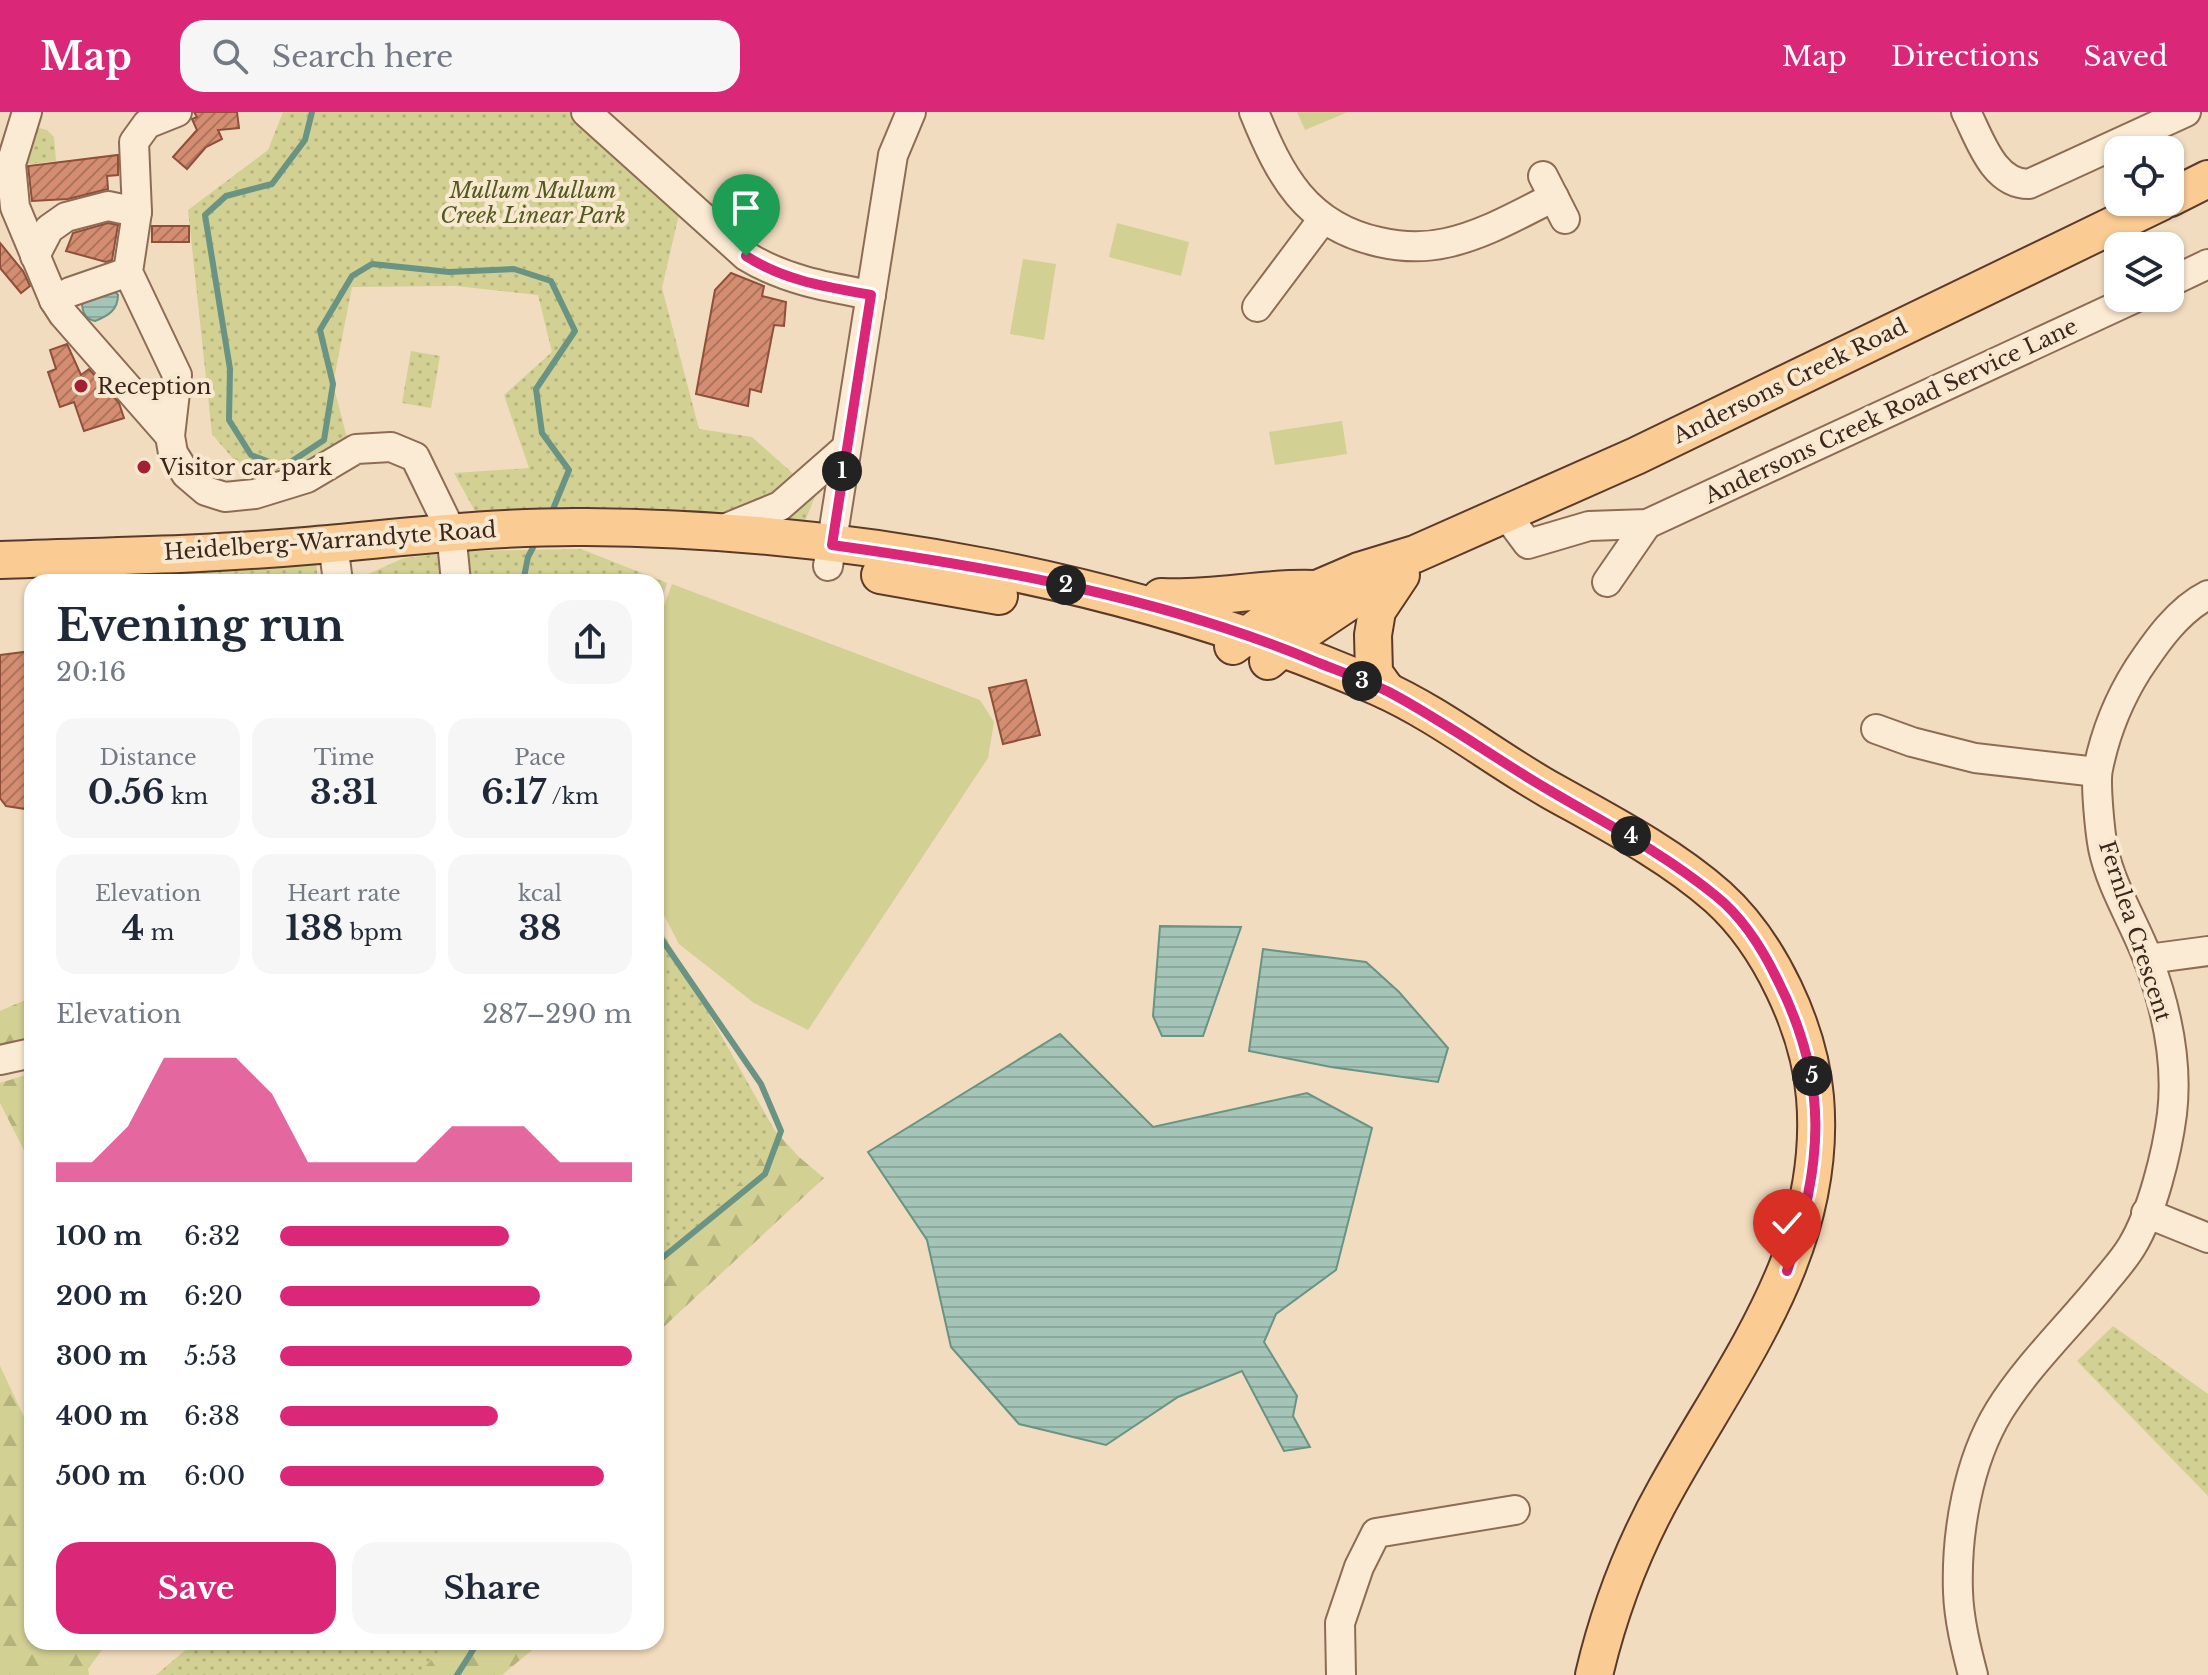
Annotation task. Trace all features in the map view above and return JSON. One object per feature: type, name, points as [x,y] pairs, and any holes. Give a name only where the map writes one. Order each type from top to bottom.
[{"type":"main road","points":[[2184,191],[2208,179]]},
{"type":"main road","name":"Andersons Creek Road","points":[[1254,650],[1317,589],[1359,571],[1415,554],[1636,456],[2132,216]]},
{"type":"main road","name":"Heidelberg-Warrandyte Road","points":[[0,560],[308,546],[468,530],[585,527],[755,534],[830,555],[1254,650],[1387,691],[1479,744],[1523,775]]},
{"type":"main road","name":"Heidelberg-Warrandyte Road","points":[[660,529],[724,550],[943,560],[1108,594],[1254,650],[1523,775],[1645,843],[1719,898],[1745,928],[1769,962],[1792,1008],[1805,1043],[1815,1091],[1816,1124],[1804,1221],[1768,1315],[1663,1494],[1628,1569],[1594,1675]]},
{"type":"main road","points":[[1387,691],[1374,673],[1373,635],[1377,611],[1415,554]]},
{"type":"main road","name":"Andersons Creek Road","points":[[1254,650],[1370,589],[1415,554]]},
{"type":"main road","points":[[1108,594],[1188,599],[1283,588],[1317,589]]},
{"type":"street","points":[[27,112],[11,164],[15,207],[54,300],[170,436]]},
{"type":"street","points":[[125,112],[134,142],[137,212],[128,272],[177,375],[170,436],[173,453],[186,474],[206,491],[225,497],[255,494],[307,478],[356,449],[391,447],[415,457],[468,530],[458,574]]},
{"type":"street","points":[[134,142],[147,124],[177,112]]},
{"type":"street","points":[[586,112],[746,256],[797,280],[871,295]]},
{"type":"street","points":[[830,555],[893,155],[911,112]]},
{"type":"street","points":[[1254,112],[1293,190],[1338,229],[1372,241],[1410,247],[1431,245],[1481,232],[1554,197]]},
{"type":"street","points":[[1966,112],[1990,160],[2010,181],[2029,184],[2186,112]]},
{"type":"street","points":[[35,256],[49,229],[66,217],[108,206],[137,212]]},
{"type":"street","points":[[1257,307],[1323,219]]},
{"type":"street","points":[[2184,275],[2208,264]]},
{"type":"street","points":[[54,300],[128,272]]},
{"type":"street","name":"Andersons Creek Road Service Lane","points":[[1505,513],[1528,544],[1589,526],[1647,524],[2105,312]]},
{"type":"street","points":[[715,533],[780,506],[845,449]]},
{"type":"street","points":[[1607,582],[1647,524]]},
{"type":"street","points":[[333,543],[337,574]]},
{"type":"street","name":"Fernlea Crescent","points":[[1973,1675],[1963,1634],[1958,1591],[1966,1503],[1979,1456],[1999,1412],[2132,1246],[2166,1153],[2172,1110],[2171,1051],[2164,1010],[2148,959],[2116,888],[2103,847],[2097,772],[2121,695],[2175,620],[2208,595]]},
{"type":"street","points":[[1876,729],[1975,758],[2097,772]]},
{"type":"street","points":[[2148,959],[2208,951]]},
{"type":"street","points":[[0,1060],[24,1055]]},
{"type":"street","points":[[2146,1213],[2208,1238]]},
{"type":"street","points":[[1341,1675],[1340,1623],[1359,1567],[1376,1533],[1515,1510]]},
{"type":"green space","name":"Mullum Mullum Creek Linear Park","points":[[283,112],[570,112],[679,214],[662,288],[699,429],[752,437],[816,494],[801,531],[485,529],[454,473],[529,468],[504,395],[552,352],[538,295],[456,286],[352,287],[333,384],[347,438],[300,466],[266,476],[235,461],[212,434],[188,210],[268,150]]},
{"type":"green space","points":[[1297,112],[1348,112],[1305,130]]},
{"type":"green space","points":[[35,127],[47,130],[54,137],[56,161],[21,165]]},
{"type":"green space","points":[[1117,223],[1189,242],[1181,276],[1109,257]]},
{"type":"green space","points":[[1023,259],[1056,264],[1044,340],[1010,334]]},
{"type":"green space","points":[[411,351],[440,356],[431,408],[402,403]]},
{"type":"green space","points":[[1342,421],[1347,454],[1275,465],[1269,432]]},
{"type":"green space","points":[[581,549],[644,574],[368,574],[404,558],[471,551]]},
{"type":"green space","points":[[316,560],[317,574],[168,574],[165,568]]},
{"type":"green space","points":[[672,584],[980,700],[994,722],[988,758],[808,1030],[754,1003],[679,944],[664,915],[664,606]]},
{"type":"green space","points":[[664,934],[775,1131],[755,1168],[664,1255]]},
{"type":"green space","points":[[24,1000],[24,1045],[0,1050],[0,1011]]},
{"type":"green space","points":[[664,1009],[799,1157],[824,1178],[664,1327]]},
{"type":"green space","points":[[24,1076],[24,1150],[0,1103],[0,1083]]},
{"type":"green space","points":[[2113,1326],[2208,1394],[2208,1496],[2077,1361]]},
{"type":"green space","points":[[0,1366],[24,1417],[24,1650],[102,1650],[88,1669],[89,1675],[0,1675]]},
{"type":"green space","points":[[186,1650],[440,1650],[418,1675],[156,1675]]},
{"type":"green space","points":[[276,1650],[532,1650],[502,1675],[289,1675]]},
{"type":"shaded area","points":[[114,291],[118,300],[111,312],[95,321],[86,316],[82,305],[86,298]]},
{"type":"shaded area","points":[[1160,926],[1241,927],[1203,1036],[1162,1036],[1153,1016]]},
{"type":"shaded area","points":[[1263,949],[1366,962],[1399,992],[1448,1048],[1438,1082],[1331,1067],[1249,1051]]},
{"type":"shaded area","points":[[1060,1034],[1153,1127],[1307,1093],[1372,1128],[1336,1270],[1276,1314],[1264,1342],[1297,1396],[1293,1416],[1310,1447],[1284,1451],[1242,1371],[1178,1397],[1106,1445],[1019,1424],[951,1347],[927,1240],[868,1152]]},
{"type":"building","points":[[194,112],[237,112],[239,128],[218,130],[222,139],[206,147],[187,169],[173,157],[197,130],[192,119],[197,117]]},
{"type":"building","points":[[118,155],[118,175],[107,176],[108,189],[68,199],[32,201],[28,166]]},
{"type":"building","points":[[108,223],[118,225],[112,260],[106,262],[66,251],[73,233]]},
{"type":"building","points":[[152,226],[189,226],[189,242],[152,242]]},
{"type":"building","points":[[0,243],[23,271],[30,286],[21,293],[0,268]]},
{"type":"building","points":[[731,273],[764,286],[762,296],[786,302],[784,326],[774,325],[761,392],[750,389],[748,406],[696,394],[715,290]]},
{"type":"building","name":"Reception","points":[[67,344],[81,375],[89,369],[119,403],[124,418],[84,431],[74,402],[60,407],[48,372],[56,369],[50,350]]},
{"type":"building","points":[[24,652],[24,809],[6,806],[0,798],[0,655]]},
{"type":"building","points":[[1026,680],[1040,735],[1003,744],[989,688]]},
{"type":"waterway","points":[[312,112],[305,140],[272,184],[226,196],[205,215],[230,369],[229,420],[251,455],[283,467],[324,440],[333,384],[320,330],[352,276],[372,264],[449,272],[514,269],[551,281],[575,331],[536,389],[542,433],[569,470],[551,514]]},
{"type":"waterway","points":[[525,574],[528,557],[538,538]]},
{"type":"waterway","points":[[664,943],[761,1084],[781,1131],[765,1174],[664,1256]]},
{"type":"waterway","points":[[457,1675],[473,1650]]},
{"type":"place","name":"Reception","points":[[81,386]]},
{"type":"place","name":"Visitor car park","points":[[144,467]]},
{"type":"route","points":[[746,256],[797,280],[871,295],[832,545],[943,560],[1108,594],[1282,647],[1387,691],[1479,744],[1523,775],[1645,843],[1719,898],[1769,962],[1792,1008],[1805,1043],[1815,1091],[1816,1124],[1811,1176],[1804,1221],[1787,1271]]}]
